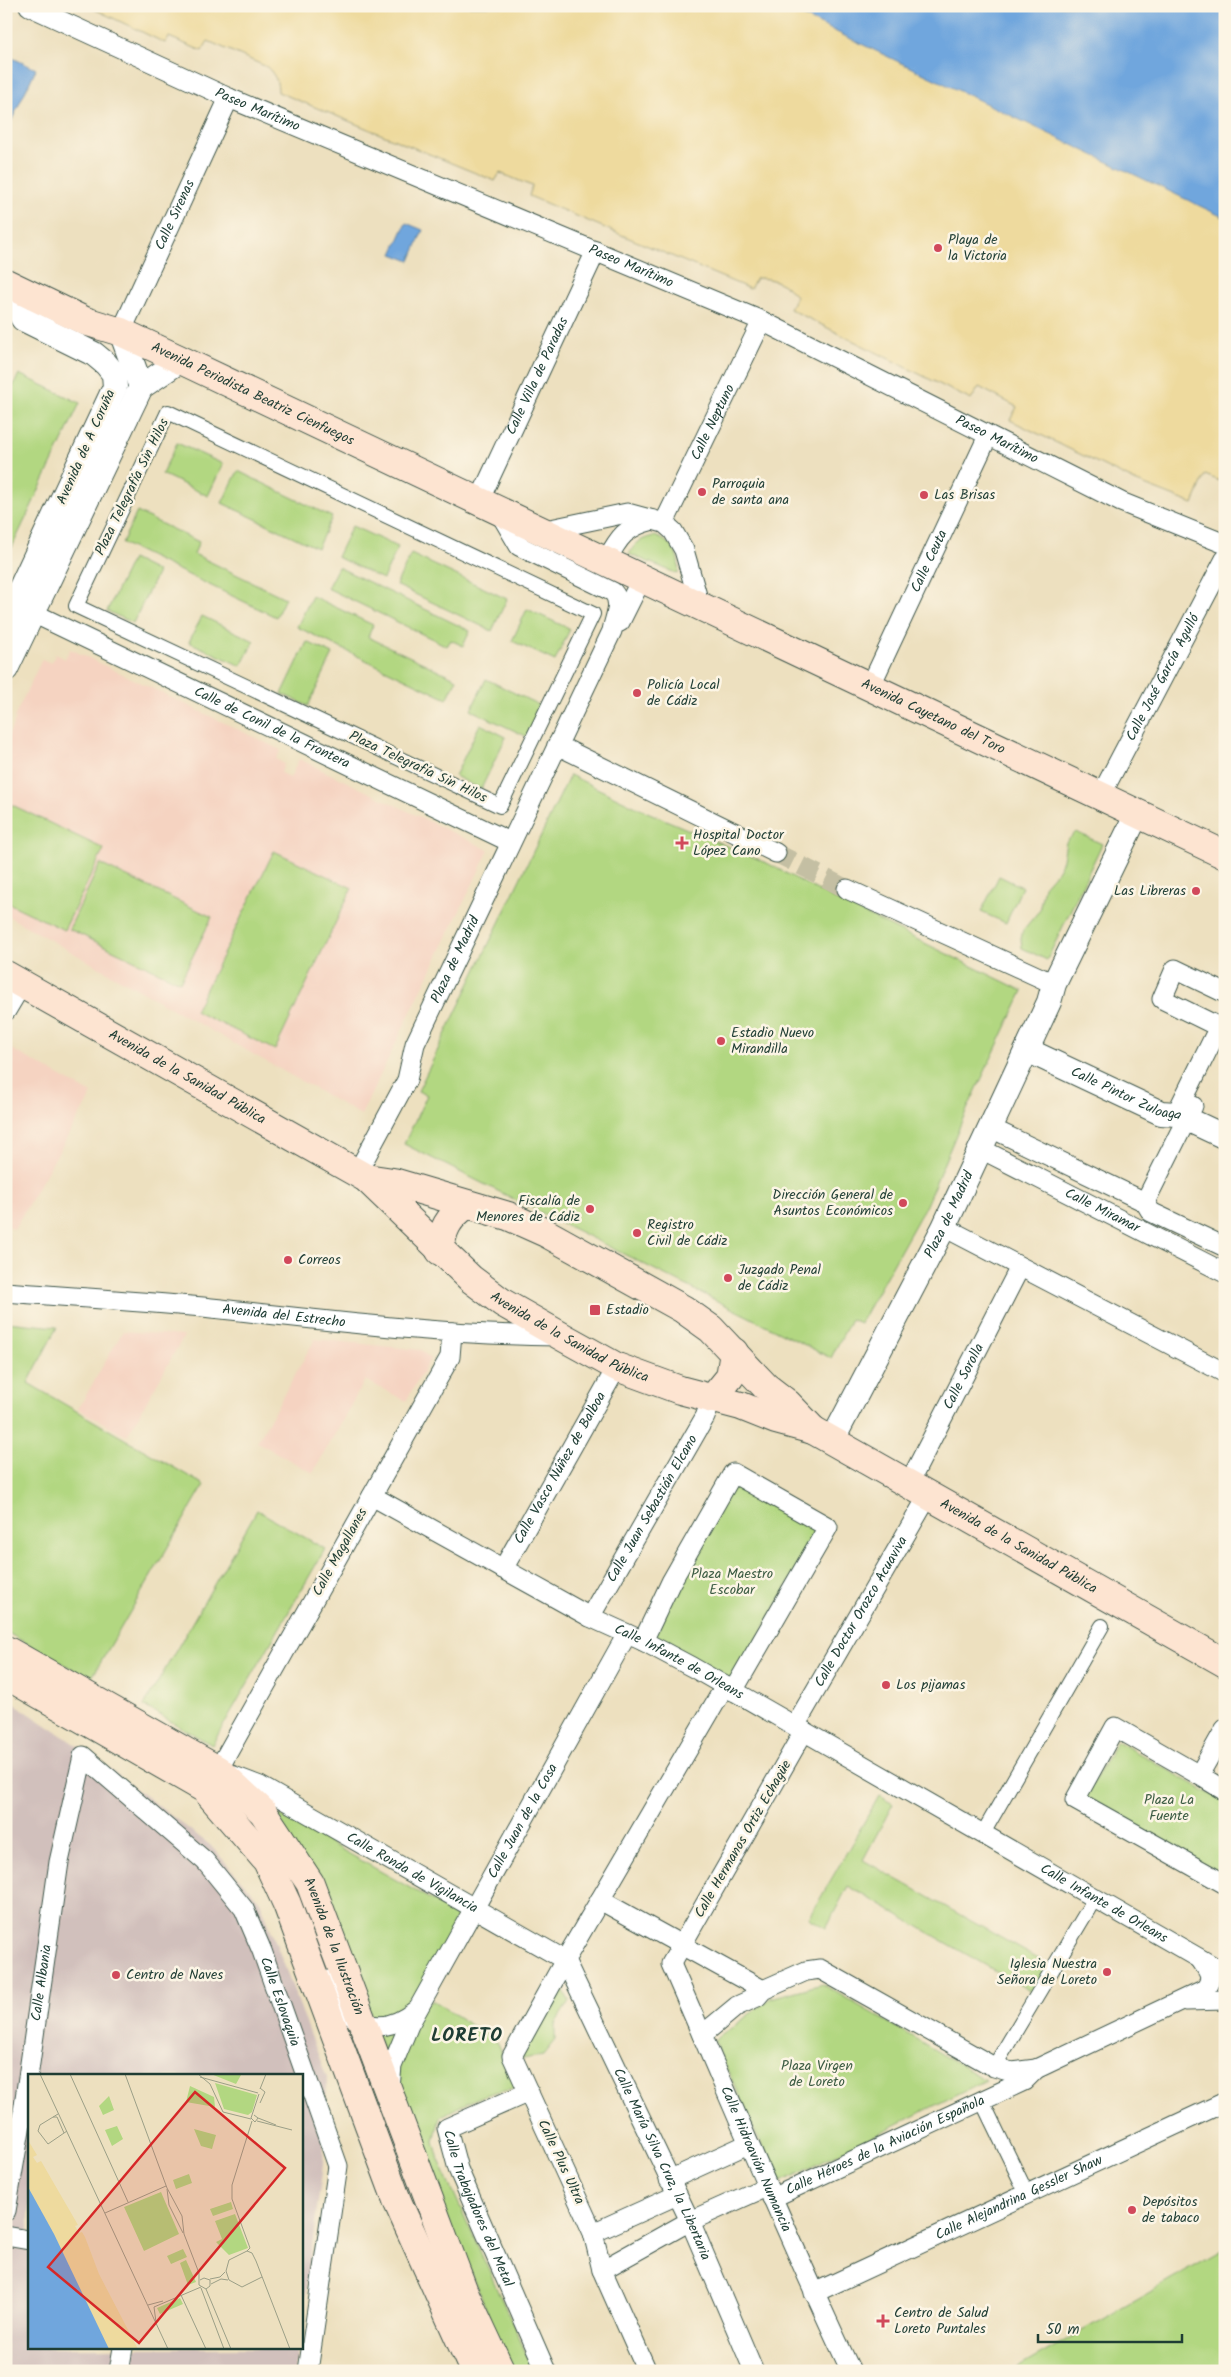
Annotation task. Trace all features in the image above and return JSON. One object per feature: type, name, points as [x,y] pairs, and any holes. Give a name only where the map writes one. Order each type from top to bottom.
[{"type":"main road","name":"Avenida Periodista Beatriz Cienfuegos","points":[[6,283],[85,321],[121,332],[642,578]]},
{"type":"main road","name":"Avenida Cayetano del Toro","points":[[642,578],[1225,855]]},
{"type":"main road","name":"Avenida de la Sanidad Pública","points":[[14,979],[362,1176],[440,1252],[471,1279],[503,1303],[561,1336],[617,1367],[680,1390],[742,1406],[776,1420],[823,1435]]},
{"type":"main road","name":"Avenida de la Sanidad Pública","points":[[362,1176],[393,1182],[508,1216],[546,1233],[683,1309],[712,1329],[765,1386],[823,1435],[1225,1663]]},
{"type":"main road","points":[[440,1252],[441,1237],[446,1223],[453,1214],[466,1205]]},
{"type":"main road","points":[[712,1399],[730,1377],[734,1352]]},
{"type":"main road","name":"Avenida de la Ilustración","points":[[6,1650],[238,1781],[284,1842],[310,1883],[464,2292],[501,2371]]},
{"type":"main road","name":"Avenida de la Ilustración","points":[[6,1675],[204,1789],[267,1861],[287,1904],[398,2203],[474,2371]]},
{"type":"street","name":"Paseo Marítimo","points":[[29,6],[230,98],[762,321],[1121,502],[1225,544]]},
{"type":"street","name":"Calle Sirenas","points":[[121,332],[230,98]]},
{"type":"street","name":"Calle Villa de Paradas","points":[[488,506],[596,251]]},
{"type":"street","name":"Avenida de A Coruña","points":[[6,290],[23,319],[94,354],[106,364],[114,374],[115,387],[6,619]]},
{"type":"street","name":"Calle Neptuno","points":[[659,522],[762,321]]},
{"type":"street","points":[[121,332],[141,386],[181,360]]},
{"type":"street","name":"Avenida de A Coruña","points":[[6,669],[141,386]]},
{"type":"street","name":"Plaza Telegrafía Sin Hilos","points":[[168,412],[593,614],[500,806],[76,606],[168,412]]},
{"type":"street","name":"Calle Ceuta","points":[[870,687],[988,436]]},
{"type":"street","name":"Plaza de Madrid","points":[[488,506],[519,546],[613,592],[618,597],[619,605],[615,612],[612,632]]},
{"type":"street","points":[[541,531],[627,513],[659,522],[673,531],[684,550],[700,606]]},
{"type":"street","points":[[606,562],[619,537],[636,524],[659,522]]},
{"type":"street","name":"Calle José García Agulló","points":[[1100,796],[1225,559]]},
{"type":"street","name":"Plaza de Madrid","points":[[362,1176],[407,1080],[415,1044],[612,632],[620,623],[642,578]]},
{"type":"street","name":"Calle de Conil de la Frontera","points":[[33,612],[510,842]]},
{"type":"street","points":[[557,745],[776,853]]},
{"type":"street","name":"Plaza de Madrid","points":[[823,1435],[944,1227],[1049,1002],[1054,984],[1137,814]]},
{"type":"street","points":[[847,889],[1054,984]]},
{"type":"street","points":[[1145,1202],[1219,1027],[1162,999],[1175,969],[1225,992]]},
{"type":"street","points":[[6,1011],[14,979]]},
{"type":"street","points":[[1181,1116],[1225,1042]]},
{"type":"street","name":"Calle Pintor Zuloaga","points":[[1027,1050],[1161,1113],[1181,1116],[1225,1138]]},
{"type":"street","name":"Calle Miramar","points":[[991,1128],[1145,1202],[1151,1212],[1225,1247]]},
{"type":"street","name":"Calle Miramar","points":[[981,1148],[1225,1273]]},
{"type":"street","points":[[944,1227],[1225,1374]]},
{"type":"street","name":"Calle Sorolla","points":[[918,1490],[1020,1267]]},
{"type":"street","name":"Avenida del Estrecho","points":[[6,1292],[191,1306],[452,1332],[561,1336]]},
{"type":"street","name":"Calle Magallanes","points":[[238,1781],[372,1496],[450,1357],[452,1332]]},
{"type":"street","name":"Calle Vasco Núñez de Balboa","points":[[504,1569],[617,1367]]},
{"type":"street","name":"Calle Juan Sebastián Elcano","points":[[590,1617],[705,1417],[712,1399]]},
{"type":"street","points":[[565,1960],[828,1527],[733,1474],[671,1582],[635,1638]]},
{"type":"street","name":"Calle Doctor Orozco Acuaviva","points":[[800,1729],[918,1490]]},
{"type":"street","name":"Calle Infante de Orleans","points":[[372,1496],[590,1617],[635,1638],[729,1689],[1225,1973]]},
{"type":"street","points":[[982,1835],[1102,1626]]},
{"type":"street","name":"Calle Juan de la Cosa","points":[[394,2108],[390,2082],[392,2066],[400,2043],[476,1908],[635,1638]]},
{"type":"street","points":[[1225,1791],[1115,1727],[1075,1800],[1225,1884]]},
{"type":"street","name":"Calle Hermanos Ortiz Echagüe","points":[[681,1946],[800,1729]]},
{"type":"street","points":[[1199,1775],[1225,1729]]},
{"type":"street","name":"Calle Albania","points":[[28,2074],[59,1862],[83,1756]]},
{"type":"street","name":"Calle Eslovaquia","points":[[83,1756],[205,1861],[244,1909],[262,1951],[338,2166],[308,2371]]},
{"type":"street","points":[[231,1819],[229,1798],[238,1781]]},
{"type":"street","name":"Calle Ronda de Vigilancia","points":[[238,1781],[476,1908],[565,1960]]},
{"type":"street","points":[[267,1861],[278,1867],[294,1892],[335,1999],[352,2017],[362,2023]]},
{"type":"street","points":[[996,2068],[1095,1898]]},
{"type":"street","points":[[600,1900],[762,1990]]},
{"type":"street","name":"Calle Hidroavión Numancia","points":[[681,1946],[671,1964],[769,2192],[851,2371]]},
{"type":"street","name":"Calle Héroes de la Aviación Española","points":[[602,2270],[690,2221],[769,2192],[982,2101],[1024,2081],[1036,2069],[1182,2002],[1205,1989],[1210,1983],[1211,1976],[1200,1959]]},
{"type":"street","name":"Calle Plus Ultra","points":[[565,1960],[512,2056],[593,2233],[602,2270],[646,2371]]},
{"type":"street","name":"Calle María Silva Cruz, la Libertaria","points":[[565,1960],[690,2221],[754,2371]]},
{"type":"street","points":[[702,2035],[737,2006],[757,1997],[762,1990],[806,1971],[820,1969],[996,2068],[1012,2072],[1036,2069]]},
{"type":"street","name":"Calle Héroes de la Aviación Española","points":[[1182,2002],[1225,2000]]},
{"type":"street","name":"Calle Juan de la Cosa","points":[[362,2023],[385,2025],[399,2021],[419,2007]]},
{"type":"street","name":"Calle Héroes de la Aviación Española","points":[[996,2068],[1002,2084],[1000,2092]]},
{"type":"street","name":"Calle Albania","points":[[6,2211],[28,2075]]},
{"type":"street","name":"Calle Trabajadores del Metal","points":[[528,2092],[447,2128],[458,2169],[546,2371]]},
{"type":"street","points":[[982,2101],[1026,2194]]},
{"type":"street","name":"Calle Alejandrina Gessler Shaw","points":[[814,2293],[1225,2102]]},
{"type":"street","points":[[593,2233],[748,2144]]},
{"type":"street","points":[[6,2236],[28,2240]]},
{"type":"street","points":[[119,2371],[122,2350]]},
{"type":"shaded area","points":[[70,649],[281,750],[276,759],[284,764],[281,773],[290,778],[299,759],[489,850],[361,1115],[6,915],[6,740],[16,719],[14,718],[42,659],[51,663],[56,654],[65,659]]},
{"type":"shaded area","points":[[6,1046],[92,1094],[14,1229],[6,1225]]},
{"type":"shaded area","points":[[123,1331],[184,1336],[127,1436],[78,1409]]},
{"type":"shaded area","points":[[315,1339],[421,1350],[430,1359],[406,1401],[365,1380],[313,1473],[257,1442]]},
{"type":"shaded area","points":[[6,1698],[94,1757],[210,1845],[260,1901],[327,2078],[323,2165],[302,2318],[302,2074],[28,2074],[28,2350],[298,2350],[295,2371],[6,2371]]},
{"type":"green space","points":[[19,374],[80,403],[6,560],[6,401]]},
{"type":"green space","points":[[177,443],[223,464],[208,496],[162,474]]},
{"type":"green space","points":[[238,471],[332,517],[317,548],[222,503]]},
{"type":"green space","points":[[137,512],[199,542],[194,554],[285,598],[276,617],[122,543]]},
{"type":"green space","points":[[352,526],[398,547],[383,579],[337,557]]},
{"type":"green space","points":[[654,536],[666,541],[674,550],[679,567],[678,574],[629,554],[639,542]]},
{"type":"green space","points":[[411,554],[507,599],[492,631],[396,585]]},
{"type":"green space","points":[[132,559],[158,572],[133,623],[107,611]]},
{"type":"green space","points":[[338,567],[470,631],[463,646],[451,640],[447,646],[327,588]]},
{"type":"green space","points":[[312,596],[373,625],[368,637],[457,679],[447,699],[297,627]]},
{"type":"green space","points":[[527,609],[570,629],[555,661],[512,641]]},
{"type":"green space","points":[[202,616],[254,641],[241,666],[189,642]]},
{"type":"green space","points":[[307,642],[333,654],[308,706],[282,694]]},
{"type":"green space","points":[[486,679],[547,709],[532,739],[471,710]]},
{"type":"green space","points":[[480,724],[506,737],[481,789],[455,776]]},
{"type":"green space","name":"Estadio Nuevo Mirandilla","points":[[570,775],[640,809],[767,863],[830,897],[1023,991],[964,1116],[926,1205],[860,1323],[851,1319],[831,1358],[404,1144],[427,1095],[418,1091]]},
{"type":"green space","points":[[6,802],[104,849],[64,930],[6,902]]},
{"type":"green space","points":[[1076,832],[1102,844],[1047,960],[1022,948],[1023,930],[1039,911],[1044,886],[1058,870],[1063,860],[1066,842]]},
{"type":"green space","points":[[274,851],[352,888],[275,1050],[195,1011]]},
{"type":"green space","points":[[100,864],[212,917],[180,982],[69,929]]},
{"type":"green space","points":[[999,876],[1022,887],[1006,923],[981,912]]},
{"type":"green space","points":[[6,1322],[57,1327],[28,1383],[204,1485],[91,1679],[6,1632]]},
{"type":"green space","name":"Plaza Maestro Escobar","points":[[734,1479],[820,1528],[731,1685],[645,1635]]},
{"type":"green space","points":[[257,1510],[325,1549],[212,1745],[144,1706]]},
{"type":"green space","name":"Plaza La Fuente","points":[[1117,1741],[1225,1802],[1225,1877],[1085,1797]]},
{"type":"green space","points":[[879,1796],[893,1804],[863,1860],[1049,1965],[1032,1992],[848,1886],[826,1928],[809,1918]]},
{"type":"green space","points":[[271,1810],[462,1917],[406,2012],[373,2019]]},
{"type":"green space","points":[[556,1975],[569,2001],[555,2024],[555,2040],[543,2055],[523,2059],[514,2045]]},
{"type":"green space","name":"Plaza Virgen de Loreto","points":[[822,1984],[986,2080],[779,2183],[714,2041],[771,1998]]},
{"type":"green space","points":[[432,2000],[498,2043],[517,2088],[486,2095],[440,2117],[434,2141],[439,2160],[534,2371],[513,2371],[412,2137],[375,2028]]},
{"type":"green space","points":[[1225,2249],[1225,2371],[1012,2371]]},
{"type":"sand","name":"Playa de la Victoria","points":[[88,6],[1225,6],[1225,483],[1205,475],[1193,504],[1137,482],[1010,420],[1017,407],[979,387],[971,400],[790,309],[796,296],[778,282],[756,278],[750,289],[529,196],[532,186],[500,173],[495,181],[278,92],[276,78],[267,67],[208,41],[202,51],[169,37],[165,43]]},
{"type":"water","points":[[782,6],[1225,6],[1225,218]]},
{"type":"water","points":[[6,55],[36,69],[6,132]]},
{"type":"water","points":[[406,223],[423,230],[410,261],[392,254]]},
{"type":"tunnel","points":[[776,853],[847,889]]},
{"type":"place","name":"Playa de la Victoria","points":[[938,248]]},
{"type":"place","name":"Parroquia de santa ana","points":[[702,492]]},
{"type":"place","name":"Las Brisas","points":[[924,495]]},
{"type":"place","name":"Policía Local de Cádiz","points":[[637,693]]},
{"type":"place","name":"Hospital Doctor López Cano","points":[[682,843]]},
{"type":"place","name":"Las Libreras","points":[[1196,891]]},
{"type":"place","name":"Estadio Nuevo Mirandilla","points":[[721,1041]]},
{"type":"place","name":"Dirección General de Asuntos Económicos","points":[[903,1203]]},
{"type":"place","name":"Fiscalía de Menores de Cádiz","points":[[590,1209]]},
{"type":"place","name":"Registro Civil de Cádiz","points":[[637,1233]]},
{"type":"place","name":"Correos","points":[[288,1260]]},
{"type":"place","name":"Juzgado Penal de Cádiz","points":[[728,1278]]},
{"type":"place","name":"Estadio","points":[[595,1310]]},
{"type":"place","name":"Los pijamas","points":[[886,1685]]},
{"type":"place","name":"Iglesia Nuestra Señora de Loreto","points":[[1107,1972]]},
{"type":"place","name":"Centro de Naves","points":[[116,1975]]},
{"type":"place","name":"Depósitos de tabaco","points":[[1132,2210]]},
{"type":"place","name":"Centro de Salud Loreto Puntales","points":[[883,2321]]},
{"type":"district","name":"LORETO","points":[[467,2036]]}]
